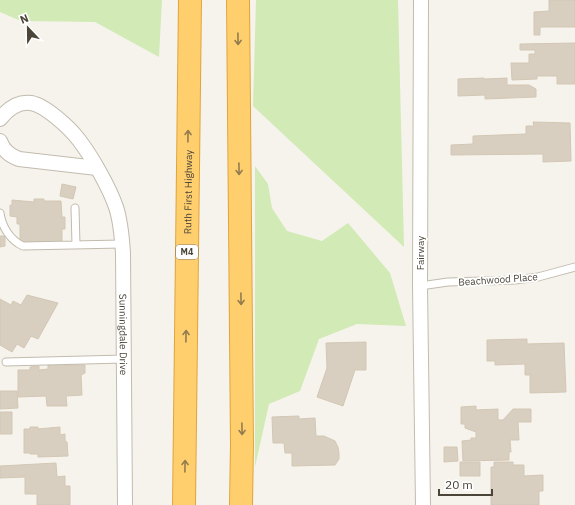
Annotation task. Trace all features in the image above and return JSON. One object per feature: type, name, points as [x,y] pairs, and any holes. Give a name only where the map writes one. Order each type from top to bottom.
[{"type":"highway","name":"Ruth First Highway","points":[[184,505],[190,0]]},
{"type":"highway","points":[[238,0],[242,428],[241,505]]},
{"type":"street","name":"Fairway","points":[[421,0],[420,286],[423,505]]},
{"type":"street","name":"Sunningdale Drive","points":[[0,119],[8,110],[18,104],[29,102],[40,106],[53,114],[79,140],[97,168],[116,208],[122,244],[125,505]]},
{"type":"street","points":[[0,141],[3,148],[9,155],[19,160],[97,168]]},
{"type":"lane","points":[[75,208],[76,245]]},
{"type":"lane","points":[[0,213],[3,223],[12,239],[23,246],[122,244]]},
{"type":"lane","name":"Beachwood Place","points":[[420,286],[448,282],[515,280],[538,277],[575,267]]},
{"type":"lane","points":[[6,362],[124,359]]},
{"type":"green space","points":[[0,0],[162,0],[159,57],[95,22],[21,21],[0,12]]},
{"type":"green space","points":[[256,0],[398,0],[404,247],[253,106]]},
{"type":"green space","points":[[255,166],[268,184],[272,208],[287,231],[322,241],[348,223],[390,273],[406,326],[357,324],[319,339],[300,391],[269,404],[255,467]]},
{"type":"building","points":[[549,0],[575,0],[575,27],[540,27],[540,35],[534,35],[534,12],[549,11]]},
{"type":"building","points":[[575,43],[575,84],[557,84],[557,76],[537,76],[537,79],[512,80],[511,63],[529,63],[529,54],[535,54],[535,50],[520,50],[520,44]]},
{"type":"building","points":[[507,78],[507,85],[529,85],[536,89],[536,97],[485,99],[485,95],[458,96],[458,79]]},
{"type":"building","points":[[533,122],[570,123],[571,161],[543,162],[543,154],[451,155],[451,145],[473,144],[473,136],[526,134],[526,126],[534,126]]},
{"type":"building","points":[[62,184],[76,187],[73,199],[60,196]]},
{"type":"building","points":[[34,199],[44,199],[44,201],[61,201],[62,217],[65,217],[65,229],[62,229],[62,242],[20,243],[20,224],[17,224],[17,217],[10,216],[10,205],[12,206],[12,200],[34,202]]},
{"type":"building","points":[[0,236],[5,236],[5,246],[0,247]]},
{"type":"building","points":[[27,295],[58,303],[38,339],[31,336],[24,348],[17,344],[12,352],[0,345],[0,299],[11,305],[13,301],[21,305]]},
{"type":"building","points":[[527,339],[527,344],[564,343],[566,392],[530,393],[530,375],[525,375],[525,364],[495,365],[495,361],[487,361],[487,340]]},
{"type":"building","points":[[366,342],[366,370],[355,370],[343,406],[317,397],[327,368],[326,343]]},
{"type":"building","points":[[64,363],[64,365],[85,365],[85,373],[81,375],[82,395],[66,396],[67,406],[47,406],[46,396],[18,397],[18,370],[30,370],[30,367],[39,366],[39,370],[48,369],[48,364]]},
{"type":"building","points":[[0,391],[17,391],[18,408],[0,409]]},
{"type":"building","points":[[476,406],[476,410],[498,409],[498,420],[503,420],[513,409],[531,409],[531,422],[518,422],[519,440],[510,440],[511,452],[509,452],[509,460],[463,461],[462,441],[476,438],[476,432],[465,428],[465,424],[461,424],[461,407]]},
{"type":"building","points":[[0,412],[12,412],[12,434],[0,434]]},
{"type":"building","points":[[299,416],[299,419],[315,418],[316,436],[324,436],[335,441],[338,447],[339,459],[335,465],[292,466],[292,453],[285,453],[284,443],[273,443],[272,417]]},
{"type":"building","points":[[30,427],[38,427],[38,429],[60,427],[60,435],[65,434],[68,456],[38,457],[38,454],[24,453],[24,429],[30,429]]},
{"type":"building","points":[[444,447],[457,447],[458,461],[444,462]]},
{"type":"building","points":[[460,462],[480,462],[480,476],[460,476]]},
{"type":"building","points":[[494,462],[513,462],[513,465],[524,465],[524,476],[543,475],[543,491],[539,491],[539,505],[491,505],[491,467],[494,467]]},
{"type":"building","points":[[56,463],[57,477],[65,476],[65,486],[70,486],[70,505],[37,505],[37,494],[25,494],[25,477],[0,478],[0,466]]}]
